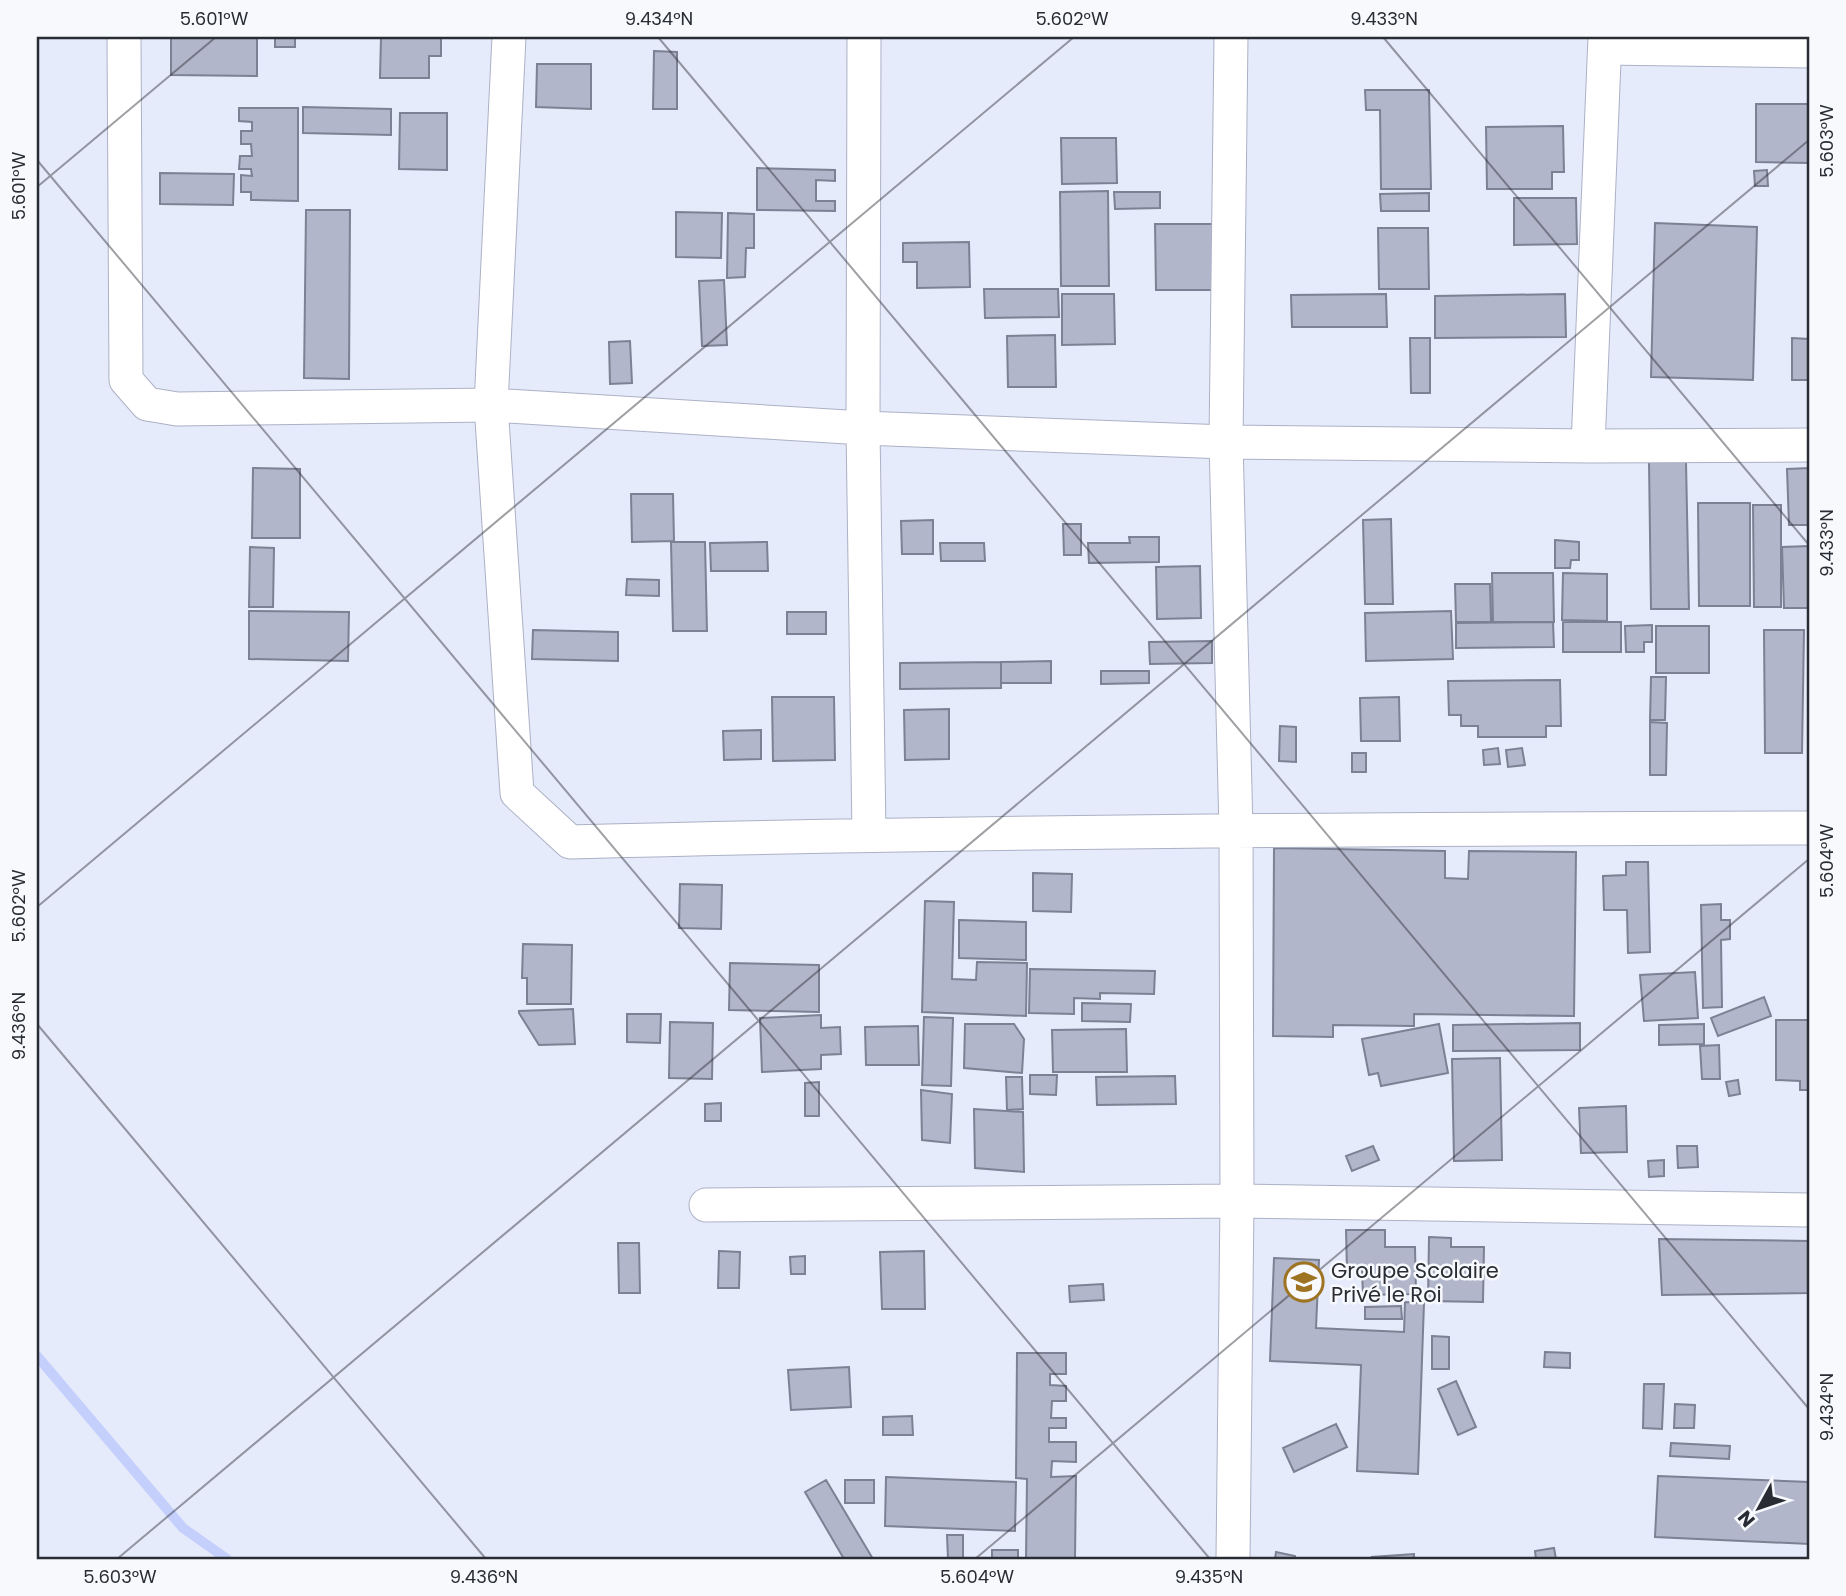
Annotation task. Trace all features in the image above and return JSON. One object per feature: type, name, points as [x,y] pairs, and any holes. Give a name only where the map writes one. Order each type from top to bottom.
[{"type":"street","points":[[124,37],[126,380],[147,404],[177,409],[491,405],[863,428],[1226,442],[1588,446],[1809,445]]},
{"type":"street","points":[[509,37],[491,405],[517,793],[570,842],[869,834],[1236,829],[1809,828]]},
{"type":"street","points":[[864,37],[863,428],[869,834]]},
{"type":"street","points":[[1231,37],[1226,442],[1236,829],[1237,1200],[1233,1559]]},
{"type":"street","points":[[1588,446],[1605,42],[1809,51]]},
{"type":"street","points":[[706,1205],[1237,1200],[1809,1210]]},
{"type":"building","points":[[171,37],[257,37],[257,76],[171,75]]},
{"type":"building","points":[[275,37],[295,37],[295,47],[275,47]]},
{"type":"building","points":[[381,37],[441,37],[441,56],[429,56],[429,78],[380,78]]},
{"type":"building","points":[[654,51],[677,52],[677,109],[653,109]]},
{"type":"building","points":[[537,64],[591,64],[591,109],[536,107]]},
{"type":"building","points":[[1365,90],[1429,90],[1431,189],[1381,189],[1380,110],[1366,110]]},
{"type":"building","points":[[1756,104],[1809,104],[1809,163],[1756,162]]},
{"type":"building","points":[[303,107],[391,109],[391,135],[303,133]]},
{"type":"building","points":[[239,108],[298,108],[298,201],[251,200],[251,192],[241,192],[241,175],[252,176],[251,169],[239,169],[240,156],[252,156],[251,144],[241,144],[241,131],[252,131],[252,122],[239,121]]},
{"type":"building","points":[[400,113],[447,113],[447,170],[399,169]]},
{"type":"building","points":[[1563,126],[1564,172],[1552,172],[1552,189],[1487,189],[1486,127]]},
{"type":"building","points":[[1061,138],[1116,138],[1117,183],[1062,184]]},
{"type":"building","points":[[757,168],[835,170],[835,181],[816,180],[816,201],[835,201],[835,211],[757,210]]},
{"type":"building","points":[[1767,170],[1768,186],[1755,186],[1754,171]]},
{"type":"building","points":[[160,173],[234,174],[233,205],[160,204]]},
{"type":"building","points":[[1108,191],[1109,286],[1061,286],[1060,192]]},
{"type":"building","points":[[1114,192],[1160,192],[1160,208],[1115,209]]},
{"type":"building","points":[[1429,193],[1429,211],[1381,211],[1380,194]]},
{"type":"building","points":[[1514,198],[1576,198],[1577,244],[1514,245]]},
{"type":"building","points":[[306,210],[350,210],[349,379],[304,378]]},
{"type":"building","points":[[676,212],[722,213],[721,258],[676,257]]},
{"type":"building","points":[[728,213],[754,214],[754,248],[746,248],[745,277],[727,278]]},
{"type":"building","points":[[1655,223],[1757,227],[1753,380],[1651,377]]},
{"type":"building","points":[[1155,224],[1213,224],[1214,290],[1156,290]]},
{"type":"building","points":[[1378,228],[1428,228],[1429,289],[1379,289]]},
{"type":"building","points":[[969,242],[970,287],[917,288],[917,262],[903,262],[903,243]]},
{"type":"building","points":[[724,280],[727,345],[702,346],[699,281]]},
{"type":"building","points":[[984,289],[1058,289],[1059,317],[985,318]]},
{"type":"building","points":[[1062,294],[1114,294],[1115,344],[1062,345]]},
{"type":"building","points":[[1386,294],[1387,327],[1292,327],[1291,295]]},
{"type":"building","points":[[1565,294],[1566,337],[1435,338],[1435,296]]},
{"type":"building","points":[[1055,335],[1056,387],[1008,387],[1007,336]]},
{"type":"building","points":[[1410,338],[1430,338],[1430,393],[1411,393]]},
{"type":"building","points":[[1792,338],[1809,339],[1809,380],[1792,380]]},
{"type":"building","points":[[630,341],[632,383],[610,384],[609,342]]},
{"type":"building","points":[[1649,462],[1686,462],[1689,609],[1651,609]]},
{"type":"building","points":[[253,468],[300,469],[300,538],[252,538]]},
{"type":"building","points":[[1809,468],[1809,525],[1789,525],[1787,469]]},
{"type":"building","points":[[631,494],[673,494],[674,541],[632,542]]},
{"type":"building","points":[[1698,503],[1750,503],[1750,606],[1699,606]]},
{"type":"building","points":[[1753,505],[1781,505],[1781,607],[1754,607]]},
{"type":"building","points":[[1391,519],[1393,604],[1365,604],[1363,520]]},
{"type":"building","points":[[933,520],[933,554],[902,554],[901,521]]},
{"type":"building","points":[[1063,524],[1081,524],[1081,555],[1064,555]]},
{"type":"building","points":[[1129,537],[1159,537],[1159,562],[1089,563],[1088,543],[1130,543]]},
{"type":"building","points":[[1555,540],[1579,542],[1579,560],[1571,560],[1570,568],[1555,568]]},
{"type":"building","points":[[671,542],[705,542],[707,631],[673,631]]},
{"type":"building","points":[[767,542],[768,571],[711,571],[710,543]]},
{"type":"building","points":[[940,543],[984,543],[985,561],[941,561]]},
{"type":"building","points":[[1809,546],[1809,608],[1784,608],[1782,547]]},
{"type":"building","points":[[250,547],[274,548],[273,607],[249,607]]},
{"type":"building","points":[[1200,566],[1201,618],[1157,619],[1156,567]]},
{"type":"building","points":[[1492,573],[1553,573],[1554,622],[1493,622]]},
{"type":"building","points":[[1563,573],[1607,574],[1607,621],[1562,620]]},
{"type":"building","points":[[627,579],[659,580],[659,596],[626,595]]},
{"type":"building","points":[[1455,584],[1490,584],[1491,622],[1456,622]]},
{"type":"building","points":[[249,611],[349,612],[348,661],[249,659]]},
{"type":"building","points":[[1451,611],[1453,659],[1366,661],[1365,613]]},
{"type":"building","points":[[787,612],[826,612],[826,634],[787,634]]},
{"type":"building","points":[[1553,622],[1554,647],[1456,648],[1456,623]]},
{"type":"building","points":[[1563,622],[1621,622],[1621,652],[1563,652]]},
{"type":"building","points":[[1652,625],[1652,642],[1644,642],[1644,652],[1626,652],[1625,626]]},
{"type":"building","points":[[1656,626],[1709,626],[1709,673],[1656,673]]},
{"type":"building","points":[[533,630],[618,632],[618,661],[532,659]]},
{"type":"building","points":[[1764,630],[1804,630],[1802,753],[1765,753]]},
{"type":"building","points":[[1212,641],[1212,663],[1150,664],[1149,642]]},
{"type":"building","points":[[1051,661],[1051,683],[1001,683],[1001,662]]},
{"type":"building","points":[[1001,662],[1001,688],[900,689],[900,663]]},
{"type":"building","points":[[1101,671],[1149,671],[1149,683],[1101,684]]},
{"type":"building","points":[[1651,677],[1666,677],[1665,720],[1650,720]]},
{"type":"building","points":[[1560,680],[1561,726],[1546,726],[1546,737],[1478,737],[1478,726],[1461,726],[1461,715],[1449,715],[1448,681]]},
{"type":"building","points":[[772,697],[834,697],[835,760],[773,761]]},
{"type":"building","points":[[1399,697],[1400,741],[1361,741],[1360,698]]},
{"type":"building","points":[[949,709],[949,759],[905,760],[904,710]]},
{"type":"building","points":[[1650,722],[1667,723],[1666,775],[1650,775]]},
{"type":"building","points":[[1280,726],[1296,727],[1296,762],[1279,761]]},
{"type":"building","points":[[761,730],[761,759],[724,760],[723,731]]},
{"type":"building","points":[[1498,748],[1500,764],[1484,765],[1483,750]]},
{"type":"building","points":[[1522,748],[1525,765],[1508,767],[1506,750]]},
{"type":"building","points":[[1352,753],[1366,753],[1366,772],[1352,772]]},
{"type":"building","points":[[1274,848],[1445,851],[1445,878],[1468,879],[1469,851],[1576,852],[1574,1016],[1414,1014],[1414,1026],[1333,1025],[1333,1037],[1273,1036]]},
{"type":"building","points":[[1626,862],[1648,862],[1650,952],[1628,953],[1627,910],[1604,910],[1603,876],[1626,875]]},
{"type":"building","points":[[1033,873],[1072,874],[1071,912],[1033,911]]},
{"type":"building","points":[[680,884],[722,885],[721,929],[679,928]]},
{"type":"building","points":[[925,901],[954,902],[952,979],[976,980],[977,962],[1027,963],[1026,1016],[922,1012]]},
{"type":"building","points":[[1721,904],[1721,920],[1730,920],[1730,939],[1721,940],[1722,1007],[1703,1008],[1701,905]]},
{"type":"building","points":[[959,920],[1026,922],[1026,960],[959,958]]},
{"type":"building","points":[[523,944],[572,945],[571,1004],[527,1004],[527,978],[522,978]]},
{"type":"building","points":[[730,963],[819,965],[819,1012],[729,1010]]},
{"type":"building","points":[[1030,969],[1155,971],[1154,994],[1100,993],[1100,999],[1074,998],[1074,1014],[1029,1013]]},
{"type":"building","points":[[1695,972],[1698,1018],[1644,1021],[1640,975]]},
{"type":"building","points":[[1764,997],[1771,1016],[1718,1036],[1711,1018]]},
{"type":"building","points":[[1082,1003],[1131,1004],[1130,1022],[1082,1021]]},
{"type":"building","points":[[573,1009],[575,1044],[539,1045],[519,1013],[519,1011]]},
{"type":"building","points":[[627,1014],[661,1014],[660,1043],[627,1042]]},
{"type":"building","points":[[821,1015],[821,1028],[840,1027],[841,1054],[821,1055],[821,1069],[762,1072],[760,1018]]},
{"type":"building","points":[[924,1017],[953,1018],[951,1086],[922,1085]]},
{"type":"building","points":[[1776,1020],[1809,1020],[1809,1090],[1800,1090],[1800,1081],[1776,1080]]},
{"type":"building","points":[[670,1022],[713,1023],[712,1079],[669,1078]]},
{"type":"building","points":[[1580,1023],[1580,1050],[1453,1051],[1453,1025]]},
{"type":"building","points":[[965,1024],[1014,1024],[1024,1039],[1022,1073],[964,1068]]},
{"type":"building","points":[[1439,1024],[1448,1073],[1381,1086],[1378,1073],[1369,1075],[1362,1039]]},
{"type":"building","points":[[1704,1024],[1704,1044],[1659,1045],[1659,1025]]},
{"type":"building","points":[[918,1026],[919,1065],[866,1065],[865,1027]]},
{"type":"building","points":[[1126,1029],[1127,1072],[1053,1072],[1052,1030]]},
{"type":"building","points":[[1719,1045],[1720,1079],[1702,1079],[1700,1046]]},
{"type":"building","points":[[1500,1058],[1502,1160],[1454,1161],[1452,1059]]},
{"type":"building","points":[[1030,1075],[1057,1075],[1056,1095],[1030,1094]]},
{"type":"building","points":[[1175,1076],[1176,1104],[1097,1105],[1096,1077]]},
{"type":"building","points":[[1006,1077],[1022,1077],[1023,1109],[1007,1110]]},
{"type":"building","points":[[1738,1080],[1740,1094],[1729,1096],[1726,1082]]},
{"type":"building","points":[[819,1082],[819,1116],[805,1116],[805,1083]]},
{"type":"building","points":[[921,1090],[952,1094],[950,1143],[922,1140]]},
{"type":"building","points":[[721,1103],[721,1121],[705,1121],[705,1104]]},
{"type":"building","points":[[1626,1106],[1627,1152],[1581,1153],[1579,1108]]},
{"type":"building","points":[[974,1109],[1023,1112],[1024,1172],[975,1168]]},
{"type":"building","points":[[1373,1146],[1379,1160],[1352,1171],[1346,1156]]},
{"type":"building","points":[[1677,1146],[1697,1146],[1698,1167],[1678,1168]]},
{"type":"building","points":[[1664,1160],[1664,1176],[1649,1177],[1648,1161]]},
{"type":"building","points":[[1346,1230],[1385,1230],[1385,1247],[1415,1247],[1416,1294],[1363,1295],[1362,1270],[1347,1270]]},
{"type":"building","points":[[1429,1237],[1451,1238],[1451,1247],[1484,1247],[1483,1302],[1428,1301]]},
{"type":"building","points":[[1659,1239],[1809,1241],[1809,1293],[1662,1295]]},
{"type":"building","points":[[618,1243],[639,1243],[640,1293],[619,1293]]},
{"type":"building","points":[[719,1251],[740,1252],[739,1288],[718,1288]]},
{"type":"building","points":[[924,1251],[925,1309],[882,1309],[880,1252]]},
{"type":"building","points":[[805,1256],[805,1274],[791,1274],[790,1257]]},
{"type":"building","points":[[1274,1258],[1319,1260],[1316,1328],[1404,1332],[1405,1302],[1424,1303],[1418,1474],[1357,1471],[1361,1365],[1270,1361]]},
{"type":"building","points":[[1103,1284],[1104,1300],[1070,1302],[1069,1286]]},
{"type":"building","points":[[1401,1306],[1402,1319],[1365,1319],[1365,1307]]},
{"type":"building","points":[[1432,1336],[1449,1337],[1449,1369],[1432,1369]]},
{"type":"building","points":[[1545,1352],[1570,1353],[1570,1368],[1544,1367]]},
{"type":"building","points":[[1017,1353],[1066,1353],[1066,1374],[1050,1374],[1050,1385],[1066,1386],[1066,1401],[1052,1401],[1051,1418],[1066,1418],[1066,1428],[1049,1428],[1049,1442],[1076,1442],[1076,1462],[1052,1461],[1051,1477],[1076,1476],[1075,1559],[1026,1559],[1027,1479],[1016,1478]]},
{"type":"building","points":[[849,1367],[851,1407],[791,1410],[788,1370]]},
{"type":"building","points":[[1456,1381],[1476,1427],[1458,1435],[1438,1389]]},
{"type":"building","points":[[1644,1384],[1664,1384],[1662,1429],[1643,1428]]},
{"type":"building","points":[[1675,1404],[1695,1405],[1694,1428],[1674,1428]]},
{"type":"building","points":[[912,1416],[913,1435],[883,1435],[883,1417]]},
{"type":"building","points":[[1336,1424],[1347,1447],[1294,1472],[1283,1448]]},
{"type":"building","points":[[1671,1443],[1730,1446],[1729,1459],[1670,1456]]},
{"type":"building","points":[[1658,1476],[1809,1482],[1809,1544],[1655,1537]]},
{"type":"building","points":[[886,1477],[1016,1482],[1015,1531],[885,1526]]},
{"type":"building","points":[[826,1480],[873,1559],[844,1559],[805,1492]]},
{"type":"building","points":[[845,1480],[874,1480],[874,1503],[845,1503]]},
{"type":"building","points":[[947,1535],[963,1535],[963,1558],[948,1559]]},
{"type":"building","points":[[1554,1548],[1556,1559],[1536,1559],[1535,1551]]},
{"type":"building","points":[[992,1550],[1018,1550],[1018,1559],[992,1559]]},
{"type":"building","points":[[1276,1552],[1295,1556],[1295,1559],[1275,1559]]},
{"type":"building","points":[[1414,1554],[1414,1559],[1372,1557]]},
{"type":"waterway","points":[[37,1356],[183,1528],[227,1559]]},
{"type":"place","name":"Groupe Scolaire Privé le Roi","points":[[1304,1282]]}]
